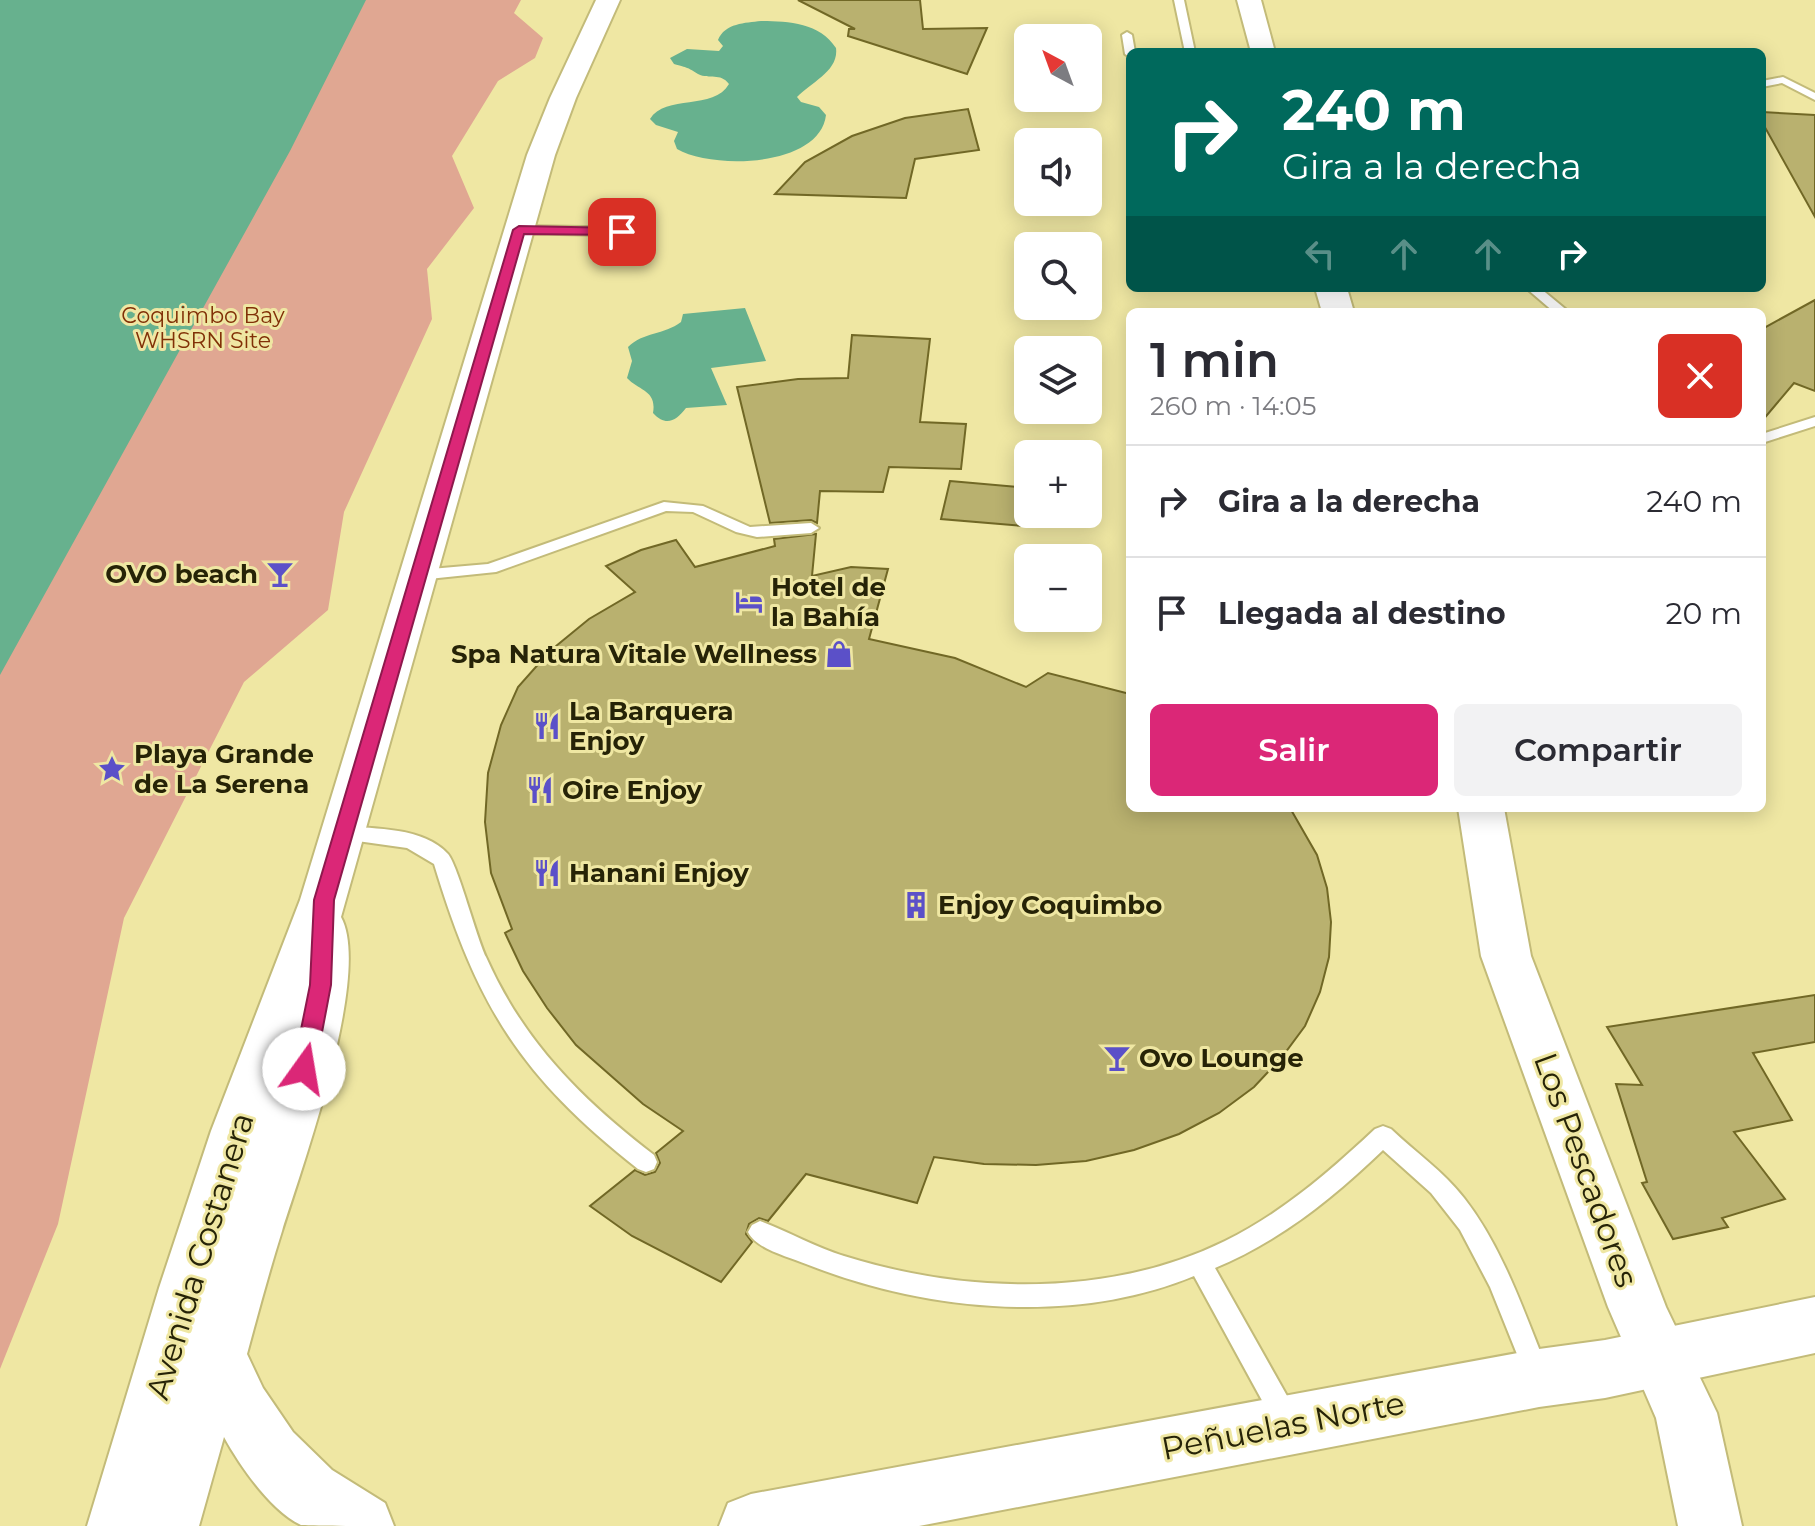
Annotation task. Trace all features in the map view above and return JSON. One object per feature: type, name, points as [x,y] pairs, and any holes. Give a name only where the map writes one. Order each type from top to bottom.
[{"type":"main road","name":"Avenida Costanera","points":[[119,1526],[198,1252],[286,993],[324,900],[519,230],[560,107],[608,0]]},
{"type":"main road","points":[[1249,0],[1262,48]]},
{"type":"main road","name":"Los Pescadores","points":[[1482,812],[1506,956],[1658,1358],[1686,1413],[1710,1526]]},
{"type":"main road","name":"Avenida Costanera","points":[[167,1526],[216,1353],[310,1047],[322,971],[324,900]]},
{"type":"main road","name":"Peñuelas Norte","points":[[751,1526],[1658,1358],[1815,1325]]},
{"type":"main road","points":[[216,1353],[237,1406],[261,1444],[292,1479],[329,1508],[362,1526]]},
{"type":"lane","points":[[1179,0],[1189,48]]},
{"type":"lane","points":[[1127,35],[1129,48]]},
{"type":"lane","points":[[1766,83],[1783,80],[1815,97]]},
{"type":"lane","points":[[519,230],[648,232]]},
{"type":"lane","points":[[1537,292],[1557,308]]},
{"type":"lane","points":[[1766,438],[1815,421]]},
{"type":"lane","points":[[419,575],[490,569],[664,507],[686,505],[709,511],[743,530],[763,532],[811,528]]},
{"type":"lane","points":[[343,833],[419,844],[434,851],[442,860],[472,952],[504,1018],[553,1082],[600,1126],[646,1162]]},
{"type":"lane","points":[[760,1232],[868,1274],[911,1284],[1004,1296],[1098,1292],[1146,1283],[1200,1264],[1247,1242],[1324,1192],[1383,1136],[1452,1201],[1471,1227],[1488,1258],[1539,1378]]},
{"type":"lane","points":[[1200,1264],[1289,1425]]},
{"type":"green space","name":"Coquimbo Bay WHSRN Site","points":[[201,0],[521,0],[514,13],[543,38],[535,58],[498,81],[452,156],[474,208],[427,269],[432,319],[344,512],[328,610],[244,682],[124,918],[58,1224],[0,1369],[0,265]]},
{"type":"shaded area","points":[[0,0],[366,0],[290,151],[0,675]]},
{"type":"shaded area","points":[[761,21],[812,28],[836,48],[836,56],[829,70],[797,97],[801,102],[819,107],[826,115],[819,132],[805,145],[786,154],[763,159],[715,160],[677,149],[674,141],[678,132],[656,125],[650,119],[657,111],[667,107],[712,97],[729,84],[722,78],[702,76],[674,64],[670,58],[687,49],[719,51],[723,46],[718,40],[725,30]]},
{"type":"shaded area","points":[[745,308],[766,361],[711,368],[727,405],[686,408],[671,421],[662,420],[653,413],[650,395],[627,378],[632,361],[628,347],[681,322],[683,314]]},
{"type":"building","points":[[798,0],[920,0],[923,29],[987,28],[967,74],[848,36],[849,29],[855,29]]},
{"type":"building","points":[[968,109],[979,150],[915,159],[906,198],[775,194],[805,162],[852,136],[905,118]]},
{"type":"building","points":[[1766,112],[1815,115],[1815,217],[1766,129]]},
{"type":"building","points":[[1815,300],[1815,391],[1794,383],[1766,416],[1766,327]]},
{"type":"building","points":[[852,335],[930,339],[920,422],[966,424],[961,469],[889,467],[883,492],[820,491],[817,523],[811,520],[770,523],[737,387],[798,379],[848,378]]},
{"type":"building","points":[[950,481],[1014,487],[1014,525],[941,519]]},
{"type":"building","name":"Enjoy Coquimbo","points":[[816,534],[812,576],[851,567],[888,569],[869,639],[955,658],[1026,687],[1048,673],[1126,693],[1126,812],[1292,812],[1317,855],[1327,888],[1331,922],[1329,957],[1320,992],[1305,1026],[1254,1087],[1219,1113],[1179,1134],[1134,1150],[1086,1161],[1036,1165],[984,1164],[934,1157],[917,1203],[806,1174],[768,1221],[759,1218],[749,1224],[746,1234],[752,1242],[721,1282],[632,1236],[590,1206],[635,1170],[645,1175],[655,1172],[660,1163],[656,1153],[683,1131],[643,1104],[576,1045],[523,971],[505,933],[512,929],[491,873],[485,822],[488,773],[501,725],[518,687],[550,651],[589,619],[635,592],[606,566],[641,550],[676,540],[695,567],[775,546],[774,539]]},
{"type":"building","points":[[1815,995],[1815,1042],[1753,1053],[1792,1120],[1734,1132],[1785,1199],[1722,1218],[1728,1227],[1673,1239],[1642,1183],[1647,1182],[1616,1084],[1642,1085],[1607,1027]]},
{"type":"place","name":"OVO beach","points":[[280,574]]},
{"type":"place","name":"Hotel de la Bahía","points":[[749,602]]},
{"type":"place","name":"Spa Natura Vitale Wellness","points":[[839,654]]},
{"type":"place","name":"La Barquera Enjoy","points":[[547,726]]},
{"type":"place","name":"Playa Grande de La Serena","points":[[112,769]]},
{"type":"place","name":"Oire Enjoy","points":[[540,790]]},
{"type":"place","name":"Hanani Enjoy","points":[[547,873]]},
{"type":"place","name":"Enjoy Coquimbo","points":[[916,905]]},
{"type":"place","name":"Ovo Lounge","points":[[1117,1058]]},
{"type":"route","points":[[304,1069],[321,985],[325,941],[324,900],[519,230],[622,232]]}]
